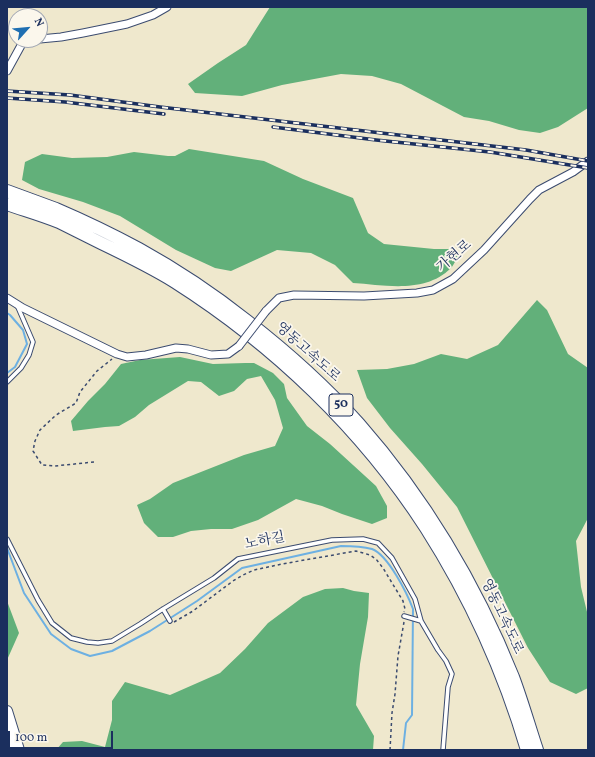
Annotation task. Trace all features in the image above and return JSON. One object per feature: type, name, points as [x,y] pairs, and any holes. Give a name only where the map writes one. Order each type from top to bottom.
[{"type":"highway","name":"영동고속도로","points":[[7,191],[57,210],[97,228],[140,250],[190,279],[260,331],[294,360],[359,424],[389,460],[416,498],[446,542],[468,581],[513,678],[537,750]]},
{"type":"highway","name":"영동고속도로","points":[[7,204],[58,222],[138,261],[174,282],[230,320],[263,346],[294,373],[350,429],[383,468],[408,502],[426,528],[448,565],[491,650],[507,688],[527,750]]},
{"type":"street","points":[[48,38],[84,34],[127,24],[153,15],[167,7]]},
{"type":"street","points":[[7,71],[20,48]]},
{"type":"street","name":"가현로","points":[[117,354],[127,357],[146,355],[176,348],[188,349],[211,355],[228,354],[239,346],[266,310],[278,298],[294,295],[364,296],[417,293],[433,290],[453,280],[484,250],[539,190],[573,172],[588,161]]},
{"type":"street","points":[[7,298],[23,308],[117,354]]},
{"type":"street","points":[[7,711],[19,750]]},
{"type":"street","points":[[7,738],[11,750]]},
{"type":"lane","points":[[7,382],[22,368],[29,355],[33,342],[16,304]]},
{"type":"lane","name":"노하길","points":[[7,539],[38,600],[52,623],[71,638],[98,643],[112,641],[214,578],[238,559],[332,540],[363,539],[378,543],[392,558],[415,599],[419,620],[446,661],[452,674],[448,687],[443,750]]},
{"type":"lane","points":[[163,609],[171,622]]},
{"type":"lane","points":[[406,617],[419,620]]},
{"type":"path","points":[[94,462],[54,466],[42,465],[33,451],[35,441],[40,430],[56,415],[76,403],[80,392],[97,371],[117,354]]},
{"type":"path","points":[[171,622],[193,611],[233,580],[254,570],[356,551],[370,555],[376,559],[383,568],[403,601],[406,617],[398,656],[390,750]]},
{"type":"green space","points":[[270,7],[588,7],[588,108],[558,127],[540,133],[519,130],[489,121],[464,117],[401,84],[372,76],[341,74],[282,85],[242,96],[195,93],[188,84],[246,45]]},
{"type":"green space","points":[[189,149],[264,161],[303,179],[353,198],[368,233],[384,244],[434,249],[453,249],[459,255],[451,268],[441,276],[429,282],[404,286],[353,283],[335,265],[311,253],[277,250],[231,271],[215,268],[176,250],[120,216],[83,202],[39,189],[22,180],[25,162],[42,154],[72,158],[107,157],[134,152],[175,156]]},
{"type":"green space","points":[[537,300],[547,310],[568,354],[588,368],[588,518],[576,541],[581,587],[588,616],[588,688],[576,694],[550,682],[528,648],[457,507],[390,428],[367,398],[357,370],[387,369],[414,364],[441,354],[467,359],[498,345]]},
{"type":"green space","points":[[180,357],[213,364],[254,363],[273,373],[284,384],[287,398],[307,426],[330,444],[376,486],[387,506],[387,518],[372,524],[322,506],[296,499],[258,520],[232,529],[191,531],[173,537],[158,537],[144,523],[137,505],[150,499],[173,483],[244,455],[275,446],[283,428],[275,400],[261,376],[247,379],[234,391],[219,396],[201,382],[188,381],[149,405],[135,417],[119,426],[73,431],[71,421],[121,364],[140,360]]},
{"type":"green space","points":[[343,588],[369,593],[368,617],[360,664],[356,705],[374,736],[373,750],[56,750],[63,742],[82,741],[105,747],[112,720],[112,701],[125,682],[170,695],[220,673],[245,649],[268,623],[303,597],[325,589]]},
{"type":"green space","points":[[7,601],[19,633],[7,660]]},
{"type":"waterway","points":[[7,313],[23,330],[27,344],[15,367],[7,373]]},
{"type":"waterway","points":[[7,548],[24,593],[51,634],[71,649],[90,656],[112,651],[150,631],[197,601],[242,568],[341,546],[372,549],[378,553],[390,566],[402,585],[413,609],[412,715],[406,723],[403,750]]},
{"type":"railway","points":[[7,91],[70,95],[526,150],[588,161]]},
{"type":"railway","points":[[7,98],[65,102],[164,114]]},
{"type":"railway","points":[[273,127],[490,152],[588,168]]}]
